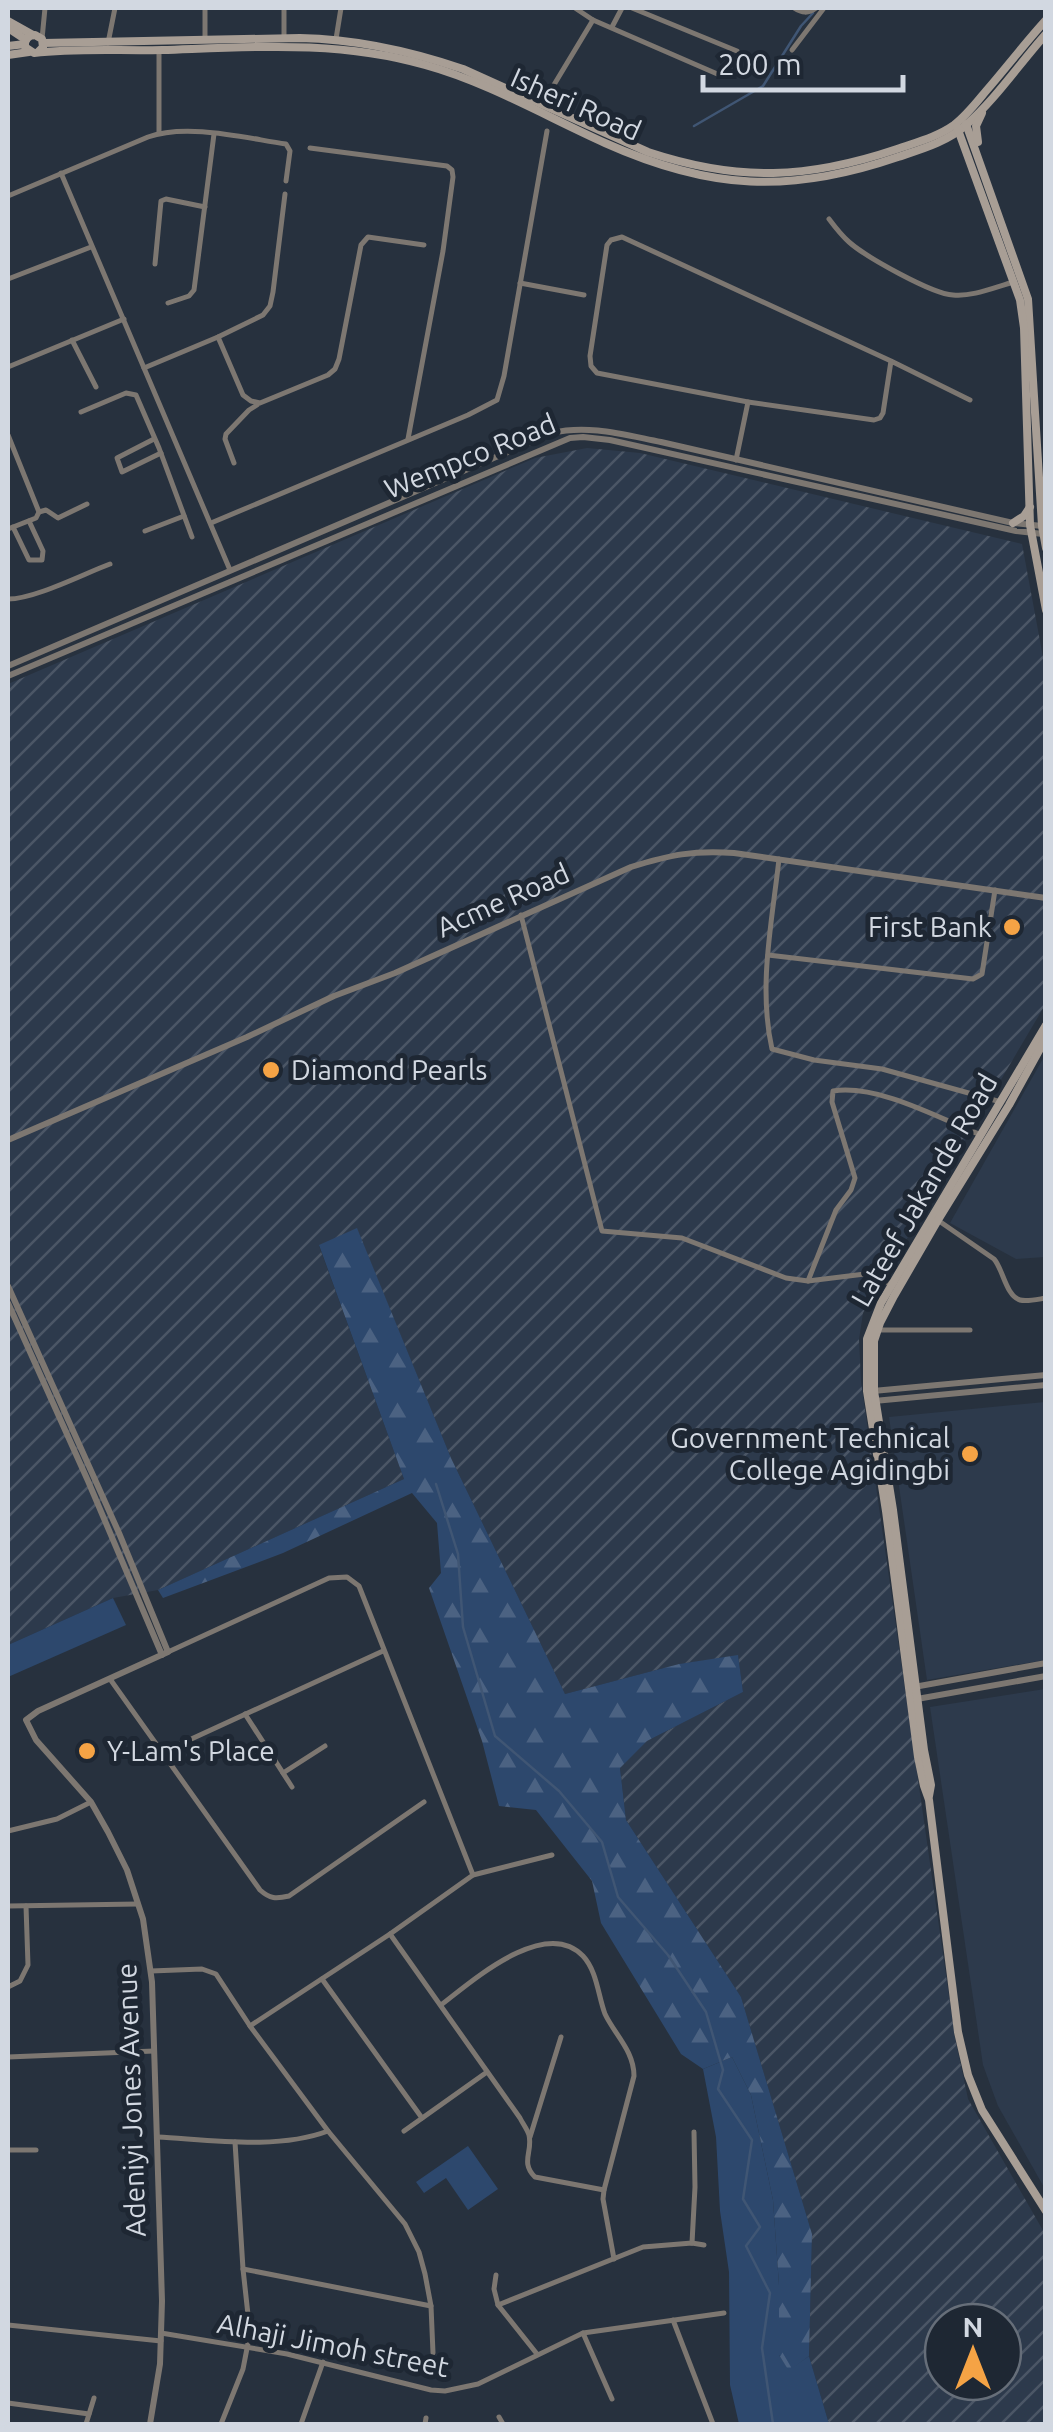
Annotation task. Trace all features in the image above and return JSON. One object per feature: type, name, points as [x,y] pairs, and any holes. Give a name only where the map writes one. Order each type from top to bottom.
[{"type":"main road","name":"Isheri Road","points":[[8,54],[34,42],[159,50],[290,46],[343,48],[431,62],[542,103],[648,152],[677,161],[756,174],[814,171],[858,162],[961,124],[1046,20]]},
{"type":"main road","points":[[8,24],[34,42]]},
{"type":"main road","name":"Isheri Road","points":[[8,46],[34,42],[336,39],[408,52],[674,170],[742,181],[794,182],[839,175],[932,145],[987,102],[1046,34]]},
{"type":"main road","points":[[984,176],[976,126],[987,102]]},
{"type":"main road","points":[[961,124],[1028,299],[1031,529],[1046,610]]},
{"type":"main road","points":[[961,124],[1014,282],[1024,328],[1046,548]]},
{"type":"main road","points":[[1013,523],[1030,508]]},
{"type":"main road","name":"Lateef Jakande Road","points":[[1046,1026],[872,1320],[866,1339],[958,2032],[968,2075],[982,2110],[1046,2212]]},
{"type":"main road","name":"Lateef Jakande Road","points":[[871,1396],[878,1330],[894,1296],[1046,1038]]},
{"type":"street","points":[[34,42],[45,8]]},
{"type":"street","points":[[108,43],[115,8]]},
{"type":"street","points":[[205,8],[205,40]]},
{"type":"street","points":[[284,8],[284,38]]},
{"type":"street","points":[[336,39],[341,8]]},
{"type":"street","points":[[574,8],[722,76]]},
{"type":"street","points":[[612,28],[622,8]]},
{"type":"street","points":[[632,8],[737,51]]},
{"type":"street","points":[[794,8],[806,12],[816,8]]},
{"type":"street","points":[[792,50],[824,8]]},
{"type":"street","points":[[542,103],[594,20]]},
{"type":"street","points":[[158,133],[159,50]]},
{"type":"street","points":[[8,196],[167,131],[286,144],[290,151],[286,182]]},
{"type":"street","points":[[211,523],[497,400],[546,131]]},
{"type":"street","points":[[168,303],[189,296],[194,290],[214,134]]},
{"type":"street","points":[[310,148],[446,166],[452,170],[443,250],[408,441]]},
{"type":"street","points":[[61,173],[234,579]]},
{"type":"street","points":[[144,368],[263,315],[270,306],[285,194]]},
{"type":"street","points":[[155,264],[161,201],[205,206]]},
{"type":"street","points":[[829,218],[854,246],[928,288],[948,295],[1014,282]]},
{"type":"street","points":[[234,463],[226,434],[249,410],[334,369],[364,240],[368,237],[424,244]]},
{"type":"street","points":[[891,361],[880,418],[874,420],[597,374],[590,356],[607,245],[622,237],[891,361],[970,400]]},
{"type":"street","points":[[8,279],[91,247]]},
{"type":"street","points":[[520,283],[584,295]]},
{"type":"street","points":[[8,367],[124,319]]},
{"type":"street","points":[[218,338],[244,395],[260,403]]},
{"type":"street","points":[[72,340],[96,387]]},
{"type":"street","points":[[1030,388],[1046,390]]},
{"type":"street","points":[[81,412],[132,392],[136,395],[192,537]]},
{"type":"street","points":[[736,460],[748,402]]},
{"type":"street","name":"Wempco Road","points":[[8,666],[552,432],[582,429],[661,442],[1031,529]]},
{"type":"street","points":[[8,434],[39,512],[39,516],[29,520],[10,528],[29,560],[42,560],[29,520]]},
{"type":"street","name":"Wempco Road","points":[[8,676],[570,438],[610,440],[1031,529]]},
{"type":"street","points":[[154,440],[117,458],[122,472],[175,441]]},
{"type":"street","points":[[659,451],[661,442]]},
{"type":"street","points":[[39,512],[46,510],[58,518],[88,504]]},
{"type":"street","points":[[145,531],[184,516]]},
{"type":"street","points":[[1031,529],[1042,530]]},
{"type":"street","points":[[8,599],[110,564]]},
{"type":"street","name":"Acme Road","points":[[8,1140],[630,867],[664,857],[702,851],[779,859],[1046,898]]},
{"type":"street","points":[[779,859],[766,1008],[772,1049],[814,1060],[882,1069],[1001,1102]]},
{"type":"street","points":[[768,955],[973,980],[982,974],[995,890]]},
{"type":"street","points":[[521,915],[602,1231],[682,1238],[786,1278],[808,1282],[877,1272],[885,1274],[891,1287]]},
{"type":"street","points":[[808,1282],[836,1210],[855,1178],[832,1102],[833,1090],[899,1101],[981,1135]]},
{"type":"street","points":[[938,1220],[994,1259],[1015,1297],[1046,1298]]},
{"type":"street","points":[[8,1286],[119,1532],[165,1654]]},
{"type":"street","points":[[8,1303],[165,1654]]},
{"type":"street","points":[[878,1330],[970,1330]]},
{"type":"street","points":[[871,1396],[1046,1375]]},
{"type":"street","points":[[980,1381],[981,1391]]},
{"type":"street","points":[[871,1396],[1046,1385]]},
{"type":"street","points":[[165,1654],[338,1576],[347,1577],[359,1586],[473,1875]]},
{"type":"street","points":[[163,1752],[384,1650]]},
{"type":"street","name":"Adeniyi Jones Avenue","points":[[150,2424],[161,2337],[151,1971],[127,1870],[91,1802],[36,1740],[26,1720],[38,1710],[165,1654]]},
{"type":"street","points":[[912,1687],[1046,1663]]},
{"type":"street","points":[[914,1699],[1046,1676]]},
{"type":"street","points":[[956,1678],[958,1692]]},
{"type":"street","points":[[110,1679],[268,1897],[276,1900],[289,1896],[424,1802]]},
{"type":"street","points":[[244,1714],[292,1786]]},
{"type":"street","points":[[284,1773],[325,1746]]},
{"type":"street","points":[[8,1831],[57,1819],[91,1802]]},
{"type":"street","points":[[250,2026],[473,1875],[552,1855]]},
{"type":"street","points":[[8,1906],[138,1904]]},
{"type":"street","points":[[8,1987],[20,1982],[28,1965],[26,1906]]},
{"type":"street","points":[[390,1934],[530,2137]]},
{"type":"street","points":[[440,2005],[500,1960],[526,1948],[563,1946],[584,1957],[604,2012],[634,2063],[603,2199],[614,2258]]},
{"type":"street","points":[[151,1971],[210,1970],[216,1974],[328,2131],[405,2224],[419,2252],[431,2306],[433,2354]]},
{"type":"street","points":[[322,1979],[422,2118]]},
{"type":"street","points":[[561,2037],[530,2137],[527,2166],[535,2177],[604,2190]]},
{"type":"street","points":[[8,2058],[155,2052]]},
{"type":"street","points":[[404,2131],[488,2071]]},
{"type":"street","points":[[158,2137],[235,2142],[307,2138],[328,2131]]},
{"type":"street","points":[[692,2243],[694,2132]]},
{"type":"street","points":[[221,2424],[250,2334],[235,2142]]},
{"type":"street","points":[[8,2150],[36,2150]]},
{"type":"street","points":[[498,2305],[643,2247],[704,2245]]},
{"type":"street","points":[[243,2270],[431,2306]]},
{"type":"street","points":[[496,2275],[498,2305],[537,2354]]},
{"type":"street","name":"Alhaji Jimoh street","points":[[8,2325],[161,2337],[248,2349],[446,2391],[478,2384],[583,2333],[724,2313]]},
{"type":"street","points":[[673,2320],[713,2424]]},
{"type":"street","points":[[583,2333],[612,2399]]},
{"type":"street","points":[[302,2424],[323,2362]]},
{"type":"street","points":[[86,2424],[94,2398]]},
{"type":"street","points":[[8,2403],[89,2414]]},
{"type":"shaded area","points":[[587,448],[640,453],[1022,544],[1045,668],[1045,1005],[863,1313],[859,1339],[861,1382],[955,2038],[968,2099],[1045,2234],[1045,2424],[829,2424],[809,2356],[812,2234],[741,1997],[626,1820],[620,1767],[647,1741],[743,1692],[738,1656],[679,1664],[565,1694],[451,1458],[357,1229],[319,1246],[404,1479],[158,1590],[113,1598],[8,1645],[8,684],[535,458]]},
{"type":"shaded area","points":[[1045,1055],[1045,1257],[1016,1259],[950,1223]]},
{"type":"shaded area","points":[[1045,1402],[1045,1660],[927,1680],[889,1417]]},
{"type":"shaded area","points":[[1046,1689],[1045,2189],[998,2106],[983,2065],[930,1707]]},
{"type":"green space","points":[[357,1228],[451,1458],[565,1694],[679,1664],[738,1655],[743,1692],[647,1741],[620,1768],[626,1820],[741,1997],[812,2234],[809,2356],[789,2371],[779,2355],[773,2200],[751,2095],[732,2057],[703,2069],[681,2054],[601,1923],[592,1881],[536,1810],[499,1806],[482,1741],[429,1588],[441,1573],[437,1523],[412,1493],[283,1553],[163,1598],[158,1590],[404,1479],[319,1245]]},
{"type":"green space","points":[[113,1598],[126,1625],[8,1677],[8,1645]]},
{"type":"green space","points":[[732,2057],[751,2095],[773,2200],[779,2355],[789,2370],[809,2356],[829,2424],[739,2424],[730,2385],[729,2272],[720,2211],[716,2137],[703,2069]]},
{"type":"green space","points":[[468,2146],[498,2189],[468,2210],[446,2178],[424,2193],[416,2182]]},
{"type":"waterway","points":[[694,126],[763,86],[813,13]]},
{"type":"waterway","points":[[436,1484],[458,1554],[463,1627],[495,1736],[559,1791],[602,1842],[618,1897],[668,1955],[706,2012],[723,2070],[718,2089],[752,2140],[743,2199],[760,2227],[746,2246],[770,2293],[762,2348],[773,2424]]},
{"type":"place","name":"First Bank","points":[[1012,927]]},
{"type":"place","name":"Diamond Pearls","points":[[271,1070]]},
{"type":"place","name":"Government Technical College Agidingbi","points":[[970,1454]]},
{"type":"place","name":"Y-Lam's Place","points":[[87,1751]]}]
